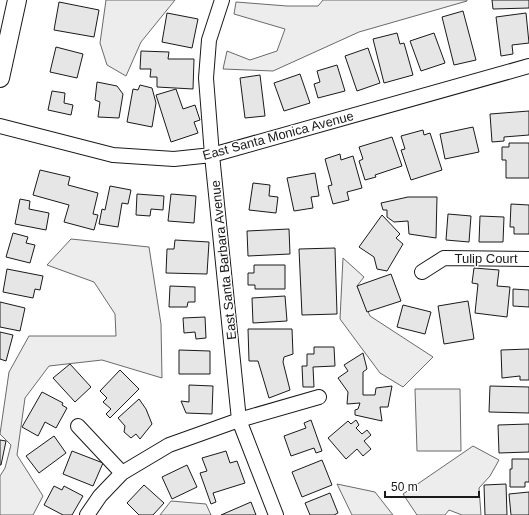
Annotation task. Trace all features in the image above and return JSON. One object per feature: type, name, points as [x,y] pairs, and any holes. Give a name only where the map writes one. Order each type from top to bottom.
[{"type":"main road","points":[[0,78],[17,0]]},
{"type":"street","name":"East Santa Barbara Avenue","points":[[222,0],[209,40],[206,78],[212,155],[239,420],[276,515]]},
{"type":"street","name":"East Santa Monica Avenue","points":[[0,126],[113,154],[174,158],[212,155],[529,66]]},
{"type":"street","name":"Tulip Court","points":[[422,272],[444,258],[529,259]]},
{"type":"street","points":[[87,515],[100,496],[122,473],[169,445],[239,420],[319,397]]},
{"type":"street","points":[[78,426],[122,473]]},
{"type":"shaded area","points":[[106,0],[175,0],[141,42],[126,76],[107,65],[100,43]]},
{"type":"shaded area","points":[[323,0],[467,1],[359,32],[273,71],[223,69],[227,51],[250,60],[277,51],[285,29],[234,14],[236,2],[287,6],[318,6]]},
{"type":"shaded area","points":[[71,239],[149,247],[161,324],[162,378],[102,360],[49,366],[25,398],[17,455],[43,496],[33,515],[0,515],[0,476],[5,468],[11,445],[0,434],[9,372],[29,336],[116,336],[115,314],[94,282],[47,265]]},
{"type":"shaded area","points":[[343,258],[364,277],[357,286],[370,316],[433,357],[403,387],[380,373],[340,319]]},
{"type":"shaded area","points":[[415,389],[460,389],[461,451],[417,451]]},
{"type":"shaded area","points":[[473,446],[499,460],[490,476],[479,488],[481,515],[462,515],[449,510],[445,515],[417,515],[403,494]]},
{"type":"shaded area","points":[[337,484],[375,492],[393,515],[352,515]]},
{"type":"shaded area","points":[[171,501],[206,504],[211,515],[160,515]]},
{"type":"building","points":[[492,0],[529,0],[529,8],[493,9]]},
{"type":"building","points":[[59,2],[99,10],[94,37],[54,30]]},
{"type":"building","points":[[463,11],[476,60],[454,65],[442,17]]},
{"type":"building","points":[[167,13],[198,19],[192,48],[162,42]]},
{"type":"building","points":[[526,13],[529,43],[512,45],[513,54],[501,56],[496,17]]},
{"type":"building","points":[[397,33],[400,44],[404,43],[413,75],[384,83],[373,39]]},
{"type":"building","points":[[434,33],[445,63],[421,71],[410,41]]},
{"type":"building","points":[[56,47],[83,54],[77,78],[50,72]]},
{"type":"building","points":[[368,48],[380,83],[357,91],[345,56]]},
{"type":"building","points":[[141,51],[169,52],[168,59],[194,59],[193,89],[157,87],[157,77],[150,77],[151,69],[140,69]]},
{"type":"building","points":[[337,65],[345,91],[318,98],[314,84],[320,82],[317,71]]},
{"type":"building","points":[[300,74],[310,103],[284,111],[274,83]]},
{"type":"building","points":[[260,75],[265,116],[245,118],[240,78]]},
{"type":"building","points":[[97,82],[117,86],[123,94],[119,118],[98,117],[100,102],[95,100]]},
{"type":"building","points":[[140,85],[152,88],[156,103],[152,127],[127,122],[133,89],[138,90]]},
{"type":"building","points":[[176,89],[183,109],[195,105],[200,120],[194,122],[198,133],[171,142],[156,95]]},
{"type":"building","points":[[52,91],[65,93],[64,103],[73,105],[71,115],[48,110]]},
{"type":"building","points":[[529,111],[529,135],[504,137],[504,141],[492,142],[490,114]]},
{"type":"building","points":[[473,127],[479,152],[445,159],[440,134]]},
{"type":"building","points":[[423,130],[424,135],[430,133],[442,170],[411,180],[401,150],[405,149],[401,136]]},
{"type":"building","points":[[392,137],[402,166],[365,180],[359,161],[363,159],[359,147]]},
{"type":"building","points":[[509,143],[529,143],[529,178],[506,178],[506,160],[502,160],[502,147],[509,147]]},
{"type":"building","points":[[340,154],[341,160],[353,156],[362,188],[347,192],[349,200],[333,204],[328,186],[332,185],[325,159]]},
{"type":"building","points":[[40,170],[70,177],[68,185],[98,193],[93,214],[98,215],[94,230],[64,222],[69,205],[33,195]]},
{"type":"building","points":[[315,173],[319,196],[311,197],[313,208],[294,211],[287,178]]},
{"type":"building","points":[[253,183],[270,185],[269,196],[278,197],[276,213],[249,210]]},
{"type":"building","points":[[110,186],[131,190],[128,204],[122,203],[118,227],[99,224],[102,209],[105,210]]},
{"type":"building","points":[[137,194],[164,196],[163,210],[151,209],[150,216],[136,215]]},
{"type":"building","points":[[171,194],[196,196],[194,223],[168,221]]},
{"type":"building","points":[[408,197],[437,197],[436,238],[409,234],[408,221],[394,222],[387,217],[387,210],[383,210],[381,203]]},
{"type":"building","points":[[20,199],[30,201],[29,209],[49,213],[46,230],[15,224]]},
{"type":"building","points":[[511,204],[529,205],[529,234],[514,234],[514,227],[510,227]]},
{"type":"building","points":[[448,214],[471,216],[469,242],[446,240]]},
{"type":"building","points":[[382,215],[400,234],[396,238],[403,244],[387,271],[377,269],[374,257],[359,247]]},
{"type":"building","points":[[480,216],[504,217],[503,242],[479,242]]},
{"type":"building","points":[[289,229],[290,254],[248,256],[247,231]]},
{"type":"building","points":[[13,233],[28,237],[26,243],[35,245],[30,263],[6,257]]},
{"type":"building","points":[[175,240],[209,242],[207,274],[166,273],[167,249],[174,249]]},
{"type":"building","points":[[335,248],[337,314],[302,315],[299,249]]},
{"type":"building","points":[[254,265],[285,265],[285,289],[255,289],[255,285],[248,285],[248,273],[254,273]]},
{"type":"building","points":[[474,268],[499,270],[497,286],[510,287],[507,317],[475,313],[478,284],[472,283]]},
{"type":"building","points":[[7,269],[43,276],[40,290],[35,289],[33,298],[3,292]]},
{"type":"building","points":[[391,274],[401,301],[367,312],[357,286]]},
{"type":"building","points":[[170,286],[195,287],[195,302],[188,302],[187,307],[169,307]]},
{"type":"building","points":[[513,289],[529,290],[529,307],[513,306]]},
{"type":"building","points":[[285,296],[287,321],[253,323],[252,298]]},
{"type":"building","points":[[468,301],[474,339],[444,344],[438,306]]},
{"type":"building","points":[[0,302],[25,308],[20,331],[0,327]]},
{"type":"building","points":[[403,305],[431,312],[425,334],[397,327]]},
{"type":"building","points":[[205,317],[206,338],[196,339],[195,332],[184,333],[183,318]]},
{"type":"building","points":[[248,329],[292,329],[293,354],[284,357],[283,362],[290,390],[269,398],[258,361],[249,361]]},
{"type":"building","points":[[0,332],[13,335],[6,361],[0,359]]},
{"type":"building","points":[[314,347],[334,347],[335,366],[313,367],[314,387],[303,387],[302,366],[307,366],[307,354],[314,354]]},
{"type":"building","points":[[529,349],[529,380],[520,380],[520,376],[502,378],[501,350]]},
{"type":"building","points":[[179,350],[210,351],[210,374],[179,374]]},
{"type":"building","points":[[363,353],[367,369],[363,372],[363,395],[375,395],[376,388],[392,386],[388,407],[380,407],[382,421],[355,415],[355,410],[358,409],[360,403],[347,404],[348,392],[338,378],[348,371],[344,365]]},
{"type":"building","points":[[70,364],[91,387],[75,402],[53,378]]},
{"type":"building","points":[[120,370],[139,389],[110,418],[106,414],[111,409],[103,402],[107,398],[100,391]]},
{"type":"building","points":[[189,385],[213,386],[212,414],[186,413],[181,401],[189,402]]},
{"type":"building","points":[[490,386],[529,387],[529,413],[489,412]]},
{"type":"building","points":[[42,392],[63,403],[62,405],[67,408],[56,428],[45,422],[38,436],[22,427]]},
{"type":"building","points":[[139,399],[146,409],[152,424],[140,439],[136,434],[131,438],[124,432],[125,426],[118,418]]},
{"type":"building","points":[[311,420],[322,451],[316,453],[314,448],[291,456],[284,436],[306,428],[304,423]]},
{"type":"building","points":[[356,420],[359,425],[356,428],[362,434],[367,430],[371,435],[364,441],[371,449],[363,456],[357,449],[346,459],[328,438],[348,421],[351,424]]},
{"type":"building","points":[[529,424],[529,452],[499,453],[498,425]]},
{"type":"building","points":[[54,436],[66,453],[39,473],[26,456]]},
{"type":"building","points":[[0,440],[6,441],[1,465],[0,465]]},
{"type":"building","points":[[72,451],[103,463],[93,486],[63,474]]},
{"type":"building","points":[[226,451],[230,463],[237,461],[245,483],[213,493],[216,502],[211,504],[200,473],[207,471],[202,458]]},
{"type":"building","points":[[512,459],[529,459],[529,482],[525,482],[525,487],[510,487],[510,469],[512,469]]},
{"type":"building","points":[[322,460],[332,485],[302,497],[292,472]]},
{"type":"building","points":[[187,465],[197,487],[172,499],[162,477]]},
{"type":"building","points":[[506,484],[507,515],[485,515],[484,485]]},
{"type":"building","points":[[144,485],[164,503],[153,515],[139,515],[127,503]]},
{"type":"building","points":[[54,486],[62,490],[64,486],[83,496],[72,515],[63,515],[44,505]]},
{"type":"building","points":[[529,492],[529,515],[511,515],[509,494]]},
{"type":"building","points":[[330,493],[338,513],[334,515],[310,515],[305,503]]},
{"type":"building","points":[[251,502],[256,515],[221,515]]}]
